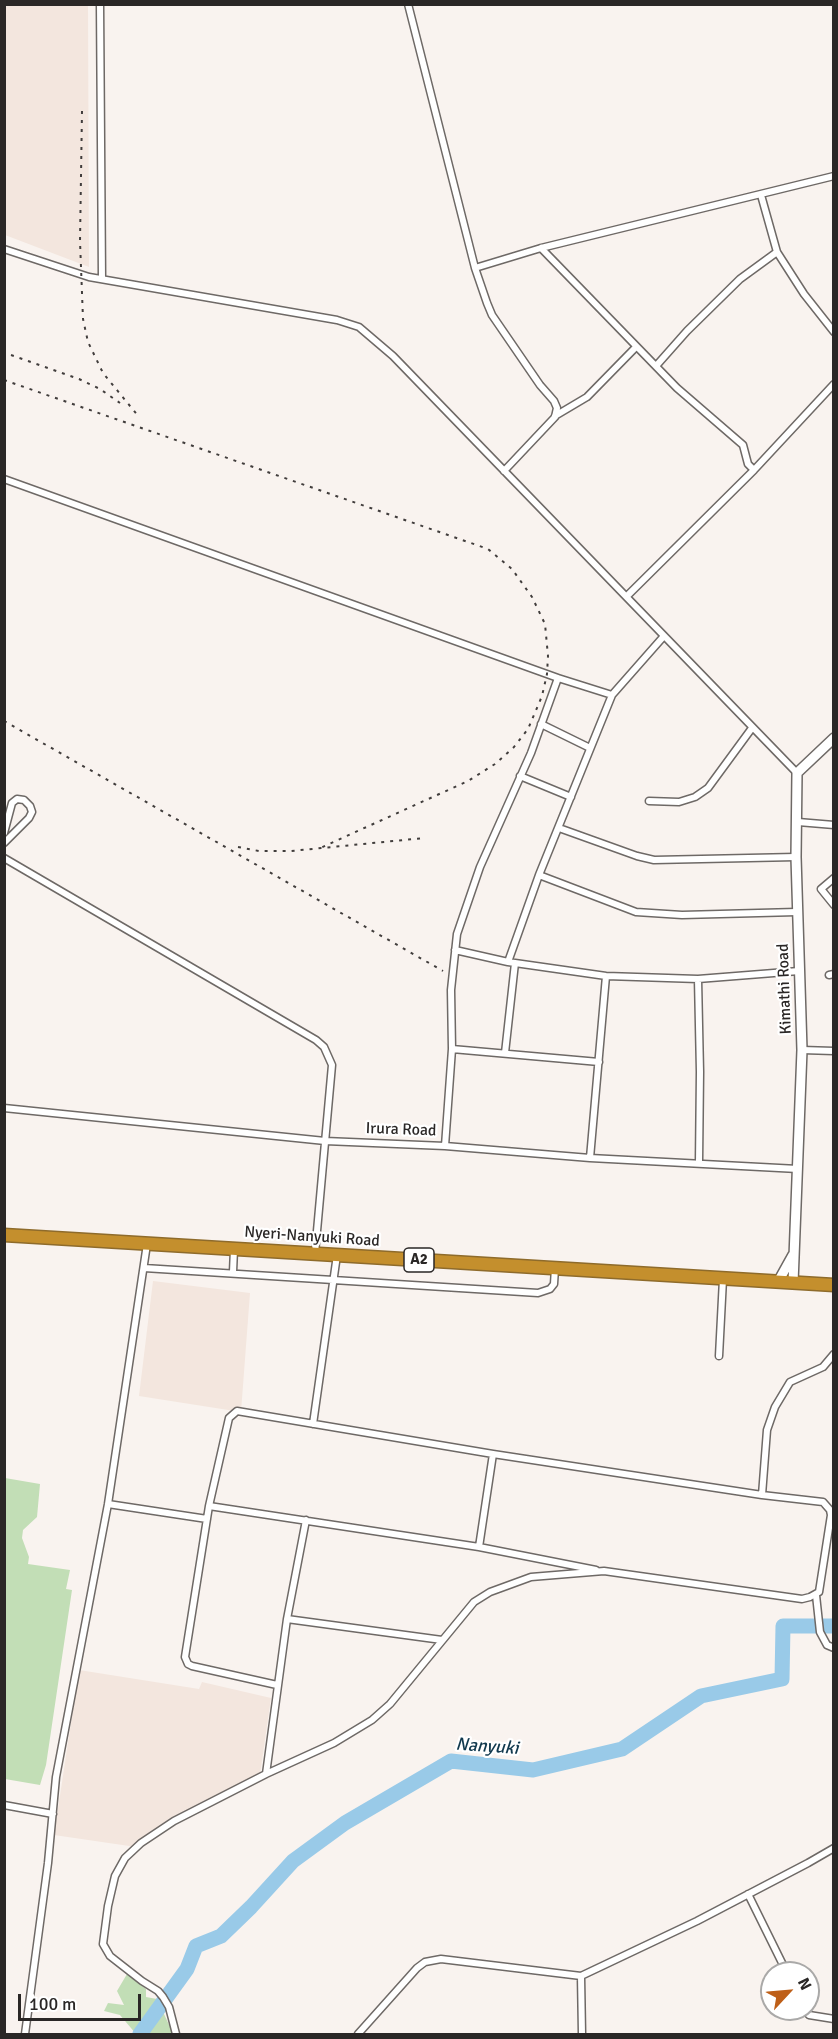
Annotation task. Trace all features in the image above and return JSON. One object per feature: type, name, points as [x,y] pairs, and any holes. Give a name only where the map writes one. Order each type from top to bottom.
[{"type":"highway","name":"Nyeri-Nanyuki Road","points":[[4,1236],[834,1285]]},
{"type":"street","points":[[100,4],[102,279]]},
{"type":"street","points":[[408,4],[475,268],[492,315],[540,385],[554,401],[557,408],[555,417]]},
{"type":"street","points":[[475,268],[541,248],[834,176]]},
{"type":"street","points":[[760,195],[777,252],[804,294],[832,328]]},
{"type":"street","points":[[541,248],[677,388],[743,445],[748,464],[754,470]]},
{"type":"street","points":[[4,249],[46,264],[102,279],[337,320],[358,327],[393,356],[797,773],[834,738]]},
{"type":"street","points":[[656,366],[687,331],[740,279],[777,252]]},
{"type":"street","points":[[504,471],[555,417],[587,397],[636,347]]},
{"type":"street","points":[[627,596],[754,470],[834,384]]},
{"type":"street","points":[[4,479],[558,678],[612,695]]},
{"type":"street","points":[[505,1053],[512,962],[539,875],[612,695],[664,636]]},
{"type":"street","points":[[446,1146],[452,1049],[451,990],[457,934],[480,867],[520,776],[558,678]]},
{"type":"street","points":[[541,724],[590,748]]},
{"type":"street","points":[[649,801],[679,802],[695,797],[708,788],[752,728]]},
{"type":"street","name":"Kimathi Road","points":[[793,1283],[802,1050],[796,857],[797,773]]},
{"type":"street","points":[[520,776],[571,796]]},
{"type":"street","points":[[4,833],[12,803],[18,799],[24,800],[32,812],[4,843]]},
{"type":"street","points":[[798,822],[834,825]]},
{"type":"street","points":[[559,828],[654,860],[796,857]]},
{"type":"street","points":[[4,858],[321,1044],[333,1065],[315,1253]]},
{"type":"street","points":[[539,875],[636,912],[682,915],[797,912]]},
{"type":"street","points":[[834,878],[821,888],[834,905]]},
{"type":"street","points":[[455,950],[512,962],[606,976],[698,978],[799,971]]},
{"type":"street","points":[[591,1158],[606,976]]},
{"type":"street","points":[[698,978],[699,1162]]},
{"type":"street","points":[[452,1049],[599,1062]]},
{"type":"street","points":[[802,1050],[834,1051]]},
{"type":"street","name":"Irura Road","points":[[4,1108],[325,1141],[446,1146],[591,1158],[798,1169]]},
{"type":"street","points":[[25,2034],[56,1777],[108,1503],[147,1244]]},
{"type":"street","points":[[233,1272],[234,1249]]},
{"type":"street","name":"Kimathi Road","points":[[778,1282],[793,1255]]},
{"type":"street","points":[[313,1424],[337,1256]]},
{"type":"street","points":[[144,1268],[538,1293],[550,1289],[554,1284],[555,1268]]},
{"type":"street","points":[[719,1356],[723,1279]]},
{"type":"street","points":[[762,1495],[767,1430],[775,1407],[790,1383],[823,1367],[834,1354]]},
{"type":"street","points":[[277,1685],[201,1669],[186,1661],[209,1506],[222,1444],[231,1414],[237,1411],[493,1454],[762,1495],[823,1502],[831,1515],[819,1592],[816,1596],[820,1632],[827,1645],[834,1648]]},
{"type":"street","points":[[479,1547],[493,1454]]},
{"type":"street","points":[[108,1503],[207,1519]]},
{"type":"street","points":[[209,1506],[479,1547],[604,1571],[802,1599],[816,1596]]},
{"type":"street","points":[[266,1774],[287,1619],[306,1520]]},
{"type":"street","points":[[176,2034],[169,2007],[158,1991],[110,1956],[104,1948],[103,1936],[108,1906],[119,1867],[141,1843],[174,1821],[266,1774],[334,1743],[372,1720],[390,1704],[474,1602],[490,1592],[531,1577],[604,1571]]},
{"type":"street","points":[[287,1619],[442,1640]]},
{"type":"street","points":[[4,1805],[53,1814]]},
{"type":"street","points":[[358,2034],[417,1968],[431,1960],[441,1959],[581,1976],[748,1894],[834,1848]]},
{"type":"street","points":[[748,1894],[781,1961]]},
{"type":"street","points":[[581,1976],[582,2034]]},
{"type":"shaded area","points":[[4,5],[88,5],[89,267],[5,235]]},
{"type":"shaded area","points":[[153,1281],[250,1293],[241,1412],[139,1396]]},
{"type":"shaded area","points":[[79,1670],[199,1689],[202,1682],[271,1698],[259,1781],[181,1820],[136,1847],[54,1835]]},
{"type":"green space","points":[[5,1478],[40,1484],[37,1517],[23,1530],[22,1538],[29,1557],[28,1564],[70,1570],[66,1589],[72,1590],[46,1765],[40,1785],[5,1779]]},
{"type":"green space","points":[[127,1974],[146,1989],[146,1997],[157,1999],[171,2029],[171,2034],[136,2034],[120,2015],[104,2011],[108,2003],[124,2005],[117,1991]]},
{"type":"waterway","name":"Nanyuki","points":[[140,2034],[187,1969],[196,1946],[221,1936],[293,1861],[345,1823],[451,1761],[533,1770],[622,1749],[701,1696],[782,1679],[783,1626],[834,1626]]},
{"type":"railway","points":[[82,111],[80,241],[83,319],[88,342],[103,373],[139,417]]},
{"type":"railway","points":[[11,355],[79,379],[100,389],[120,403]]},
{"type":"railway","points":[[4,380],[488,549],[512,569],[532,597],[545,624],[547,674],[542,696],[528,729],[514,747],[495,764],[468,781],[318,849]]},
{"type":"railway","points":[[4,721],[443,971]]},
{"type":"railway","points":[[238,847],[259,851],[291,851],[424,838]]}]
